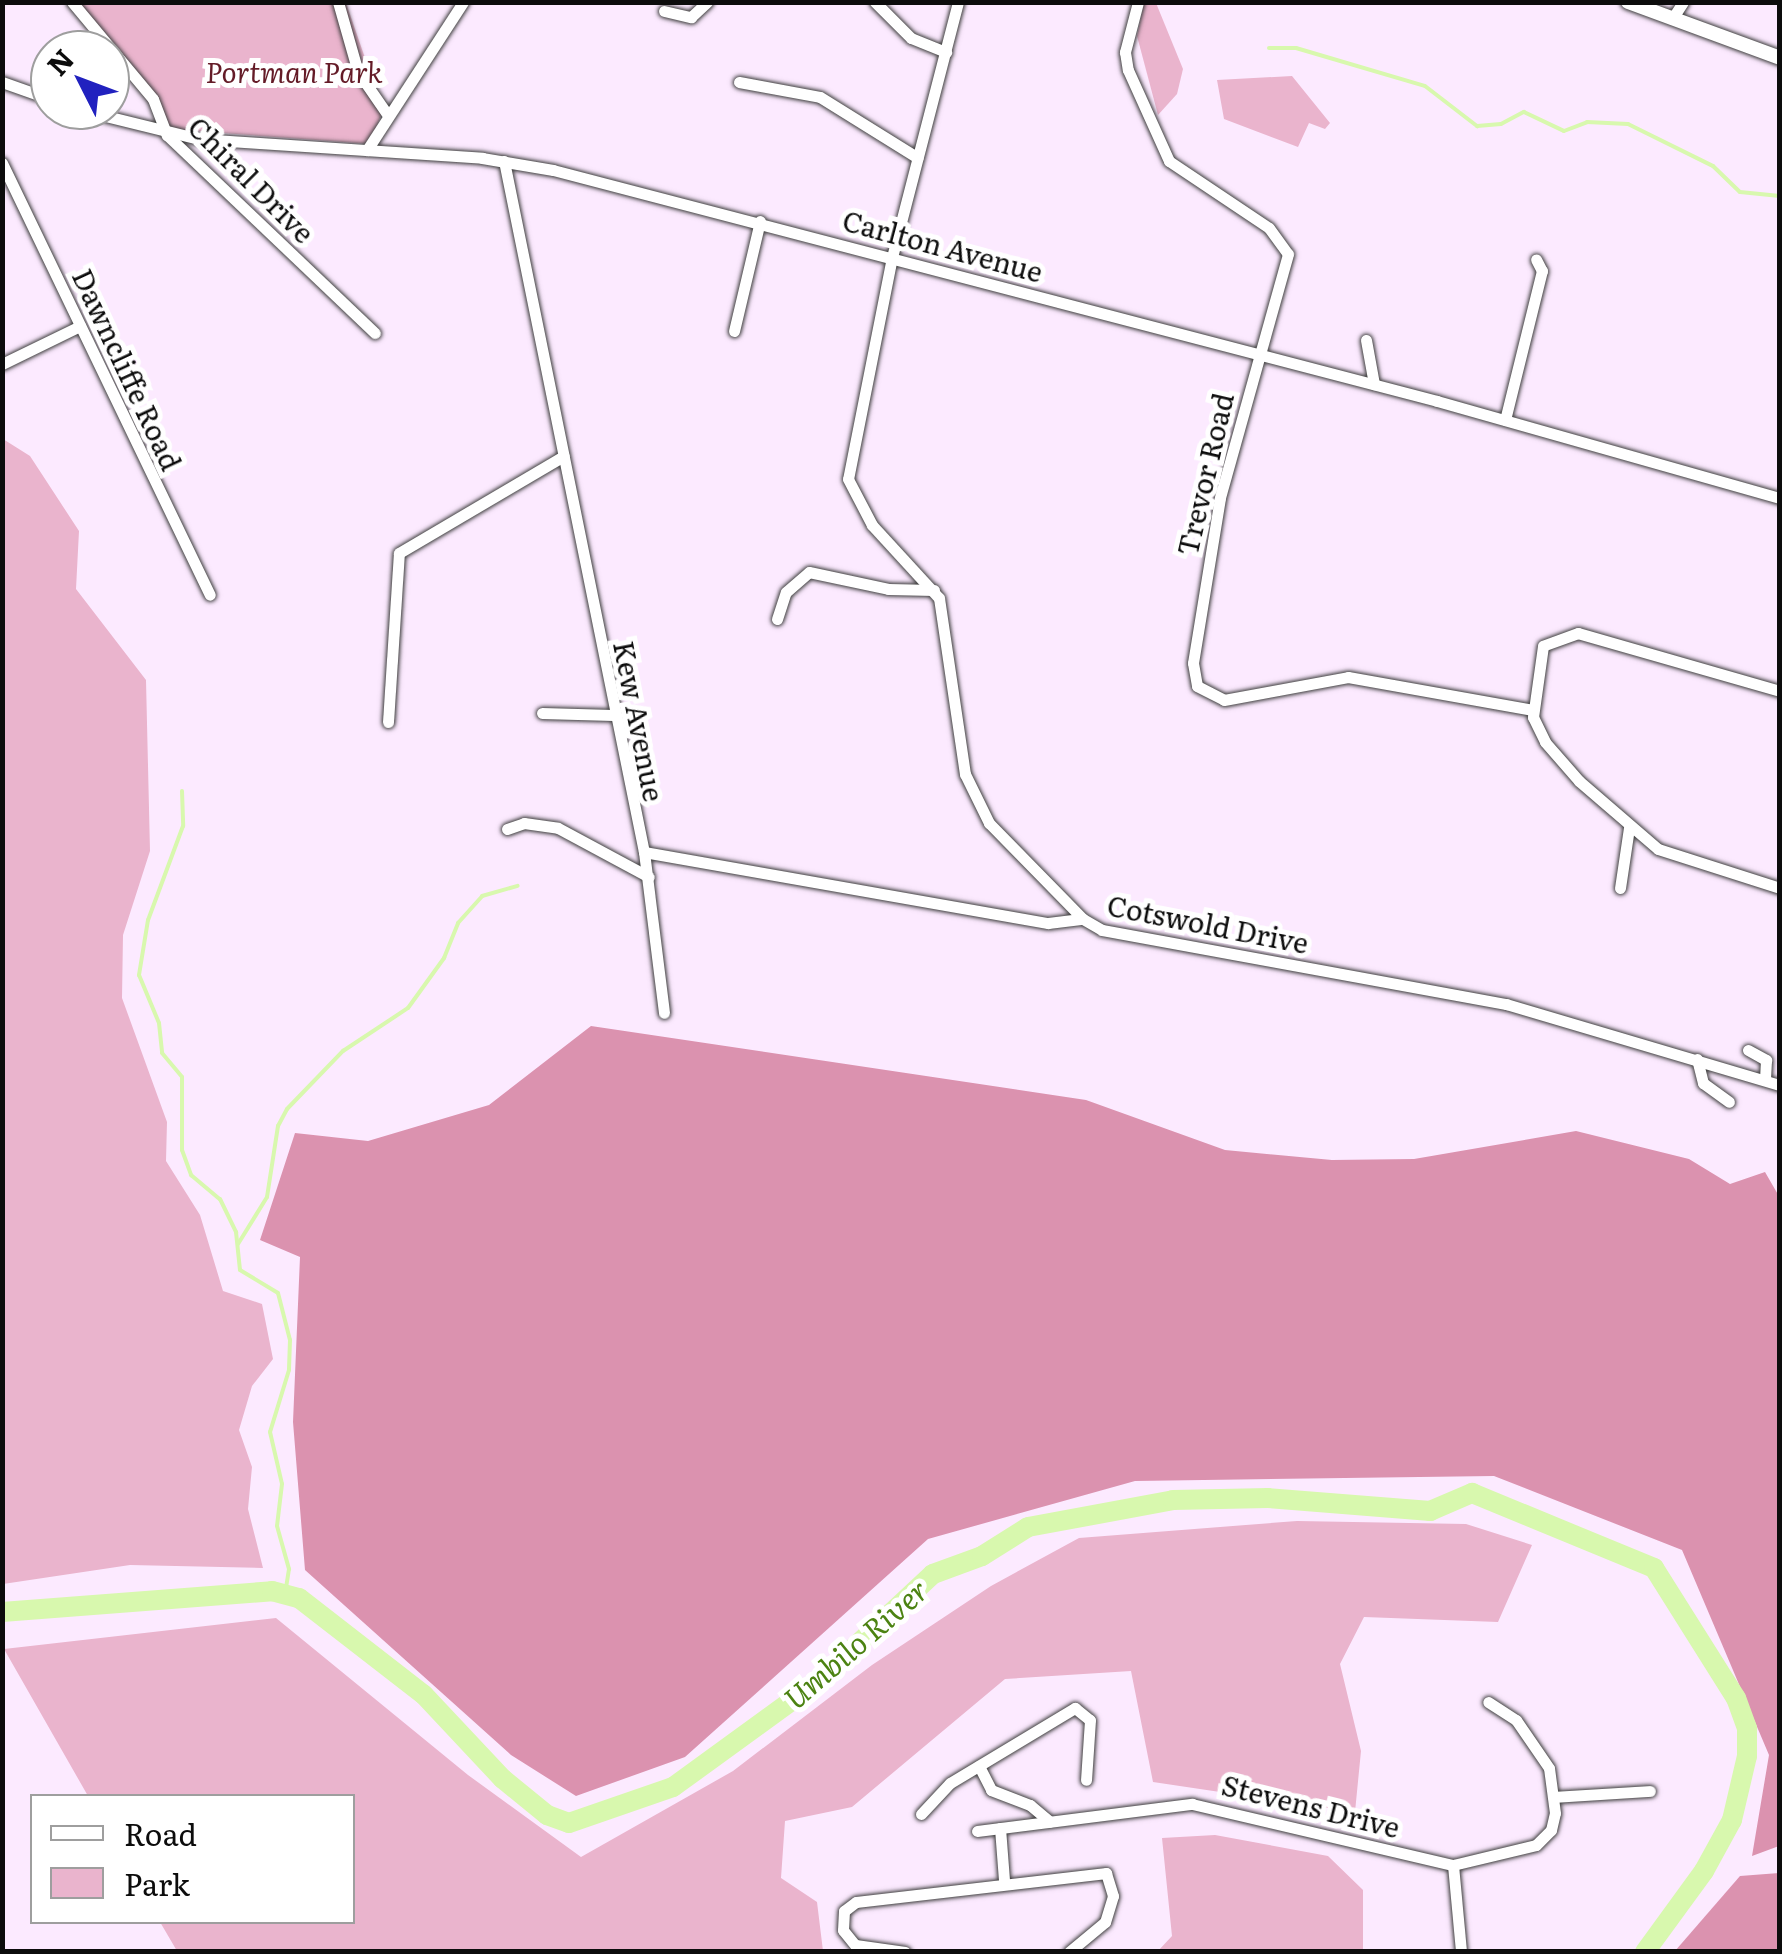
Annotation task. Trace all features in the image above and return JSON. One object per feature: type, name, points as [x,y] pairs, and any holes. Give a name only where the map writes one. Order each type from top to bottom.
[{"type":"street","name":"Chiral Drive","points":[[72,2],[153,98],[168,135],[375,333]]},
{"type":"street","points":[[338,2],[358,72],[388,114]]},
{"type":"street","points":[[367,150],[464,2]]},
{"type":"street","points":[[664,11],[691,17],[707,2]]},
{"type":"street","points":[[874,2],[911,38],[946,52]]},
{"type":"street","name":"Cotswold Drive","points":[[958,2],[892,257],[848,479],[872,526],[934,590],[945,620],[965,774],[975,800],[1083,920],[1139,939],[1506,1004],[1780,1084]]},
{"type":"street","name":"Trevor Road","points":[[1138,2],[1125,52],[1128,70],[1168,161],[1269,228],[1288,254],[1220,498],[1193,663],[1197,686],[1224,700],[1348,677],[1534,710]]},
{"type":"street","points":[[1628,2],[1780,58]]},
{"type":"street","points":[[1672,18],[1683,2]]},
{"type":"street","points":[[2,82],[30,92]]},
{"type":"street","points":[[739,82],[820,97],[918,158]]},
{"type":"street","name":"Carlton Avenue","points":[[130,124],[168,135],[504,161],[760,222],[1374,384],[1780,498]]},
{"type":"street","name":"Kew Avenue","points":[[504,161],[613,715],[644,852],[664,1013]]},
{"type":"street","name":"Dawncliffe Road","points":[[2,163],[210,595]]},
{"type":"street","points":[[734,331],[760,222]]},
{"type":"street","points":[[1504,420],[1538,289],[1536,258]]},
{"type":"street","points":[[2,364],[80,326]]},
{"type":"street","points":[[1366,340],[1374,384]]},
{"type":"street","points":[[388,722],[400,554],[564,456]]},
{"type":"street","points":[[777,619],[786,592],[810,572],[888,589],[934,590]]},
{"type":"street","points":[[1780,690],[1578,633],[1543,646],[1534,710],[1545,742],[1629,828],[1680,860],[1780,888]]},
{"type":"street","points":[[542,713],[613,715]]},
{"type":"street","points":[[507,829],[524,823],[558,828],[648,878]]},
{"type":"street","points":[[1620,888],[1629,828]]},
{"type":"street","points":[[644,852],[1048,924],[1083,920]]},
{"type":"street","points":[[1748,1050],[1766,1060],[1765,1080]]},
{"type":"street","points":[[1697,1059],[1703,1083],[1729,1102]]},
{"type":"street","points":[[1460,1952],[1453,1865],[1544,1841],[1554,1798],[1550,1768],[1532,1737],[1488,1702]]},
{"type":"street","points":[[921,1814],[940,1790],[1075,1708],[1090,1720],[1086,1780]]},
{"type":"street","points":[[979,1766],[991,1790],[1030,1805],[1050,1822]]},
{"type":"street","points":[[1554,1798],[1650,1791]]},
{"type":"street","name":"Stevens Drive","points":[[977,1830],[1206,1804],[1453,1865]]},
{"type":"street","points":[[1000,1828],[1004,1880]]},
{"type":"street","points":[[905,1952],[854,1945],[843,1930],[844,1912],[856,1902],[1004,1880],[1106,1872],[1113,1896],[1105,1922],[1069,1952]]},
{"type":"green space","name":"Portman Park","points":[[74,3],[346,3],[383,110],[370,144],[168,129],[130,78],[130,30],[94,30]]},
{"type":"green space","points":[[1144,3],[1156,3],[1183,69],[1177,94],[1158,115],[1137,36]]},
{"type":"green space","points":[[1292,76],[1330,123],[1325,129],[1309,123],[1298,147],[1224,119],[1217,80]]},
{"type":"green space","points":[[3,439],[30,456],[79,531],[76,589],[146,680],[150,851],[123,935],[122,998],[167,1122],[166,1161],[200,1215],[223,1291],[262,1304],[273,1359],[252,1386],[239,1430],[252,1467],[248,1509],[263,1568],[130,1565],[3,1584]]},
{"type":"green space","points":[[1297,1521],[1466,1524],[1532,1545],[1498,1622],[1364,1617],[1340,1664],[1361,1751],[1355,1812],[1153,1782],[1131,1671],[1005,1679],[852,1807],[785,1821],[781,1878],[817,1902],[823,1951],[177,1951],[161,1924],[355,1924],[355,1794],[87,1794],[4,1649],[276,1618],[468,1775],[581,1857],[733,1771],[872,1665],[991,1586],[1079,1538]]},
{"type":"green space","points":[[1215,1835],[1328,1856],[1363,1890],[1363,1951],[1158,1951],[1172,1936],[1162,1838]]},
{"type":"shaded area","points":[[591,1026],[1086,1100],[1225,1150],[1332,1160],[1414,1159],[1576,1131],[1689,1159],[1730,1184],[1765,1172],[1780,1198],[1779,1846],[1752,1856],[1769,1755],[1682,1550],[1494,1476],[1135,1481],[928,1539],[685,1757],[576,1796],[511,1755],[305,1570],[293,1422],[300,1257],[260,1240],[295,1133],[368,1141],[489,1105]]},
{"type":"shaded area","points":[[1779,1873],[1779,1951],[1675,1951],[1740,1876]]},
{"type":"waterway","points":[[1269,48],[1296,48],[1425,86],[1477,126],[1501,124],[1524,112],[1564,131],[1587,122],[1628,124],[1713,166],[1740,192],[1780,196]]},
{"type":"waterway","points":[[182,791],[183,826],[148,920],[139,975],[159,1023],[162,1053],[182,1077],[182,1150],[191,1175],[220,1199],[236,1232],[240,1270],[278,1293],[290,1340],[289,1370],[270,1432],[282,1484],[277,1526],[289,1569],[285,1594]]},
{"type":"waterway","points":[[238,1244],[267,1197],[278,1126],[287,1109],[343,1051],[408,1008],[444,958],[458,923],[482,896],[518,886]]},
{"type":"waterway","name":"Umbilo River","points":[[2,1612],[272,1591],[299,1598],[424,1695],[503,1779],[547,1815],[569,1823],[673,1787],[816,1683],[933,1574],[982,1556],[1028,1527],[1173,1500],[1268,1498],[1430,1511],[1472,1493],[1654,1568],[1736,1698],[1747,1729],[1747,1756],[1732,1820],[1704,1871],[1645,1952]]}]
